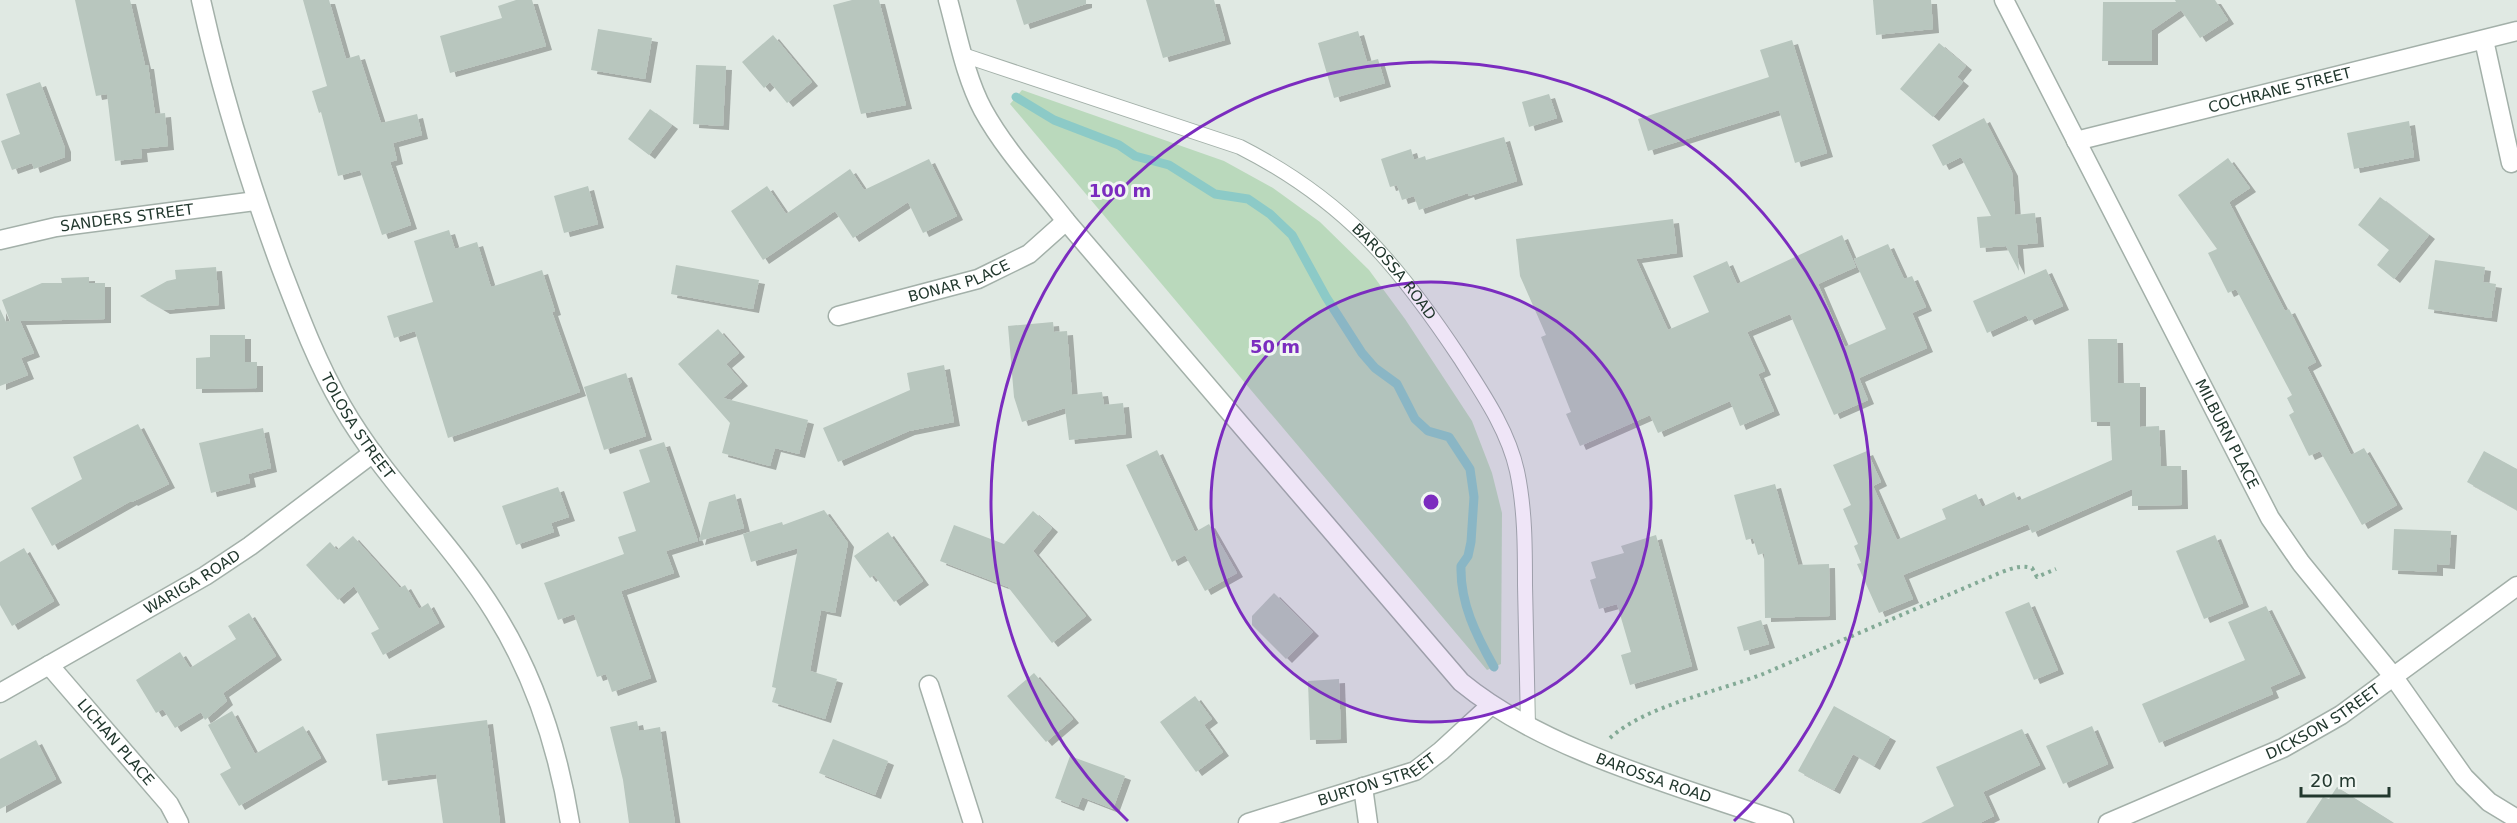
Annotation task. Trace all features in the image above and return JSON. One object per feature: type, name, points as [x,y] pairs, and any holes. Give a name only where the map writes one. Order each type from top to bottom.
[{"type":"street","name":"TOLOSA STREET","points":[[201,0],[214,57],[256,201],[316,356],[342,406],[373,453],[474,583],[506,633],[551,734],[563,778],[570,823]]},
{"type":"street","name":"BAROSSA ROAD","points":[[948,0],[963,55],[984,111],[1014,155],[1066,221],[1461,682],[1490,706],[1592,755],[1784,823]]},
{"type":"street","name":"MILBURN PLACE","points":[[2004,0],[2270,518],[2301,563],[2393,676],[2476,792],[2517,819]]},
{"type":"street","name":"COCHRANE STREET","points":[[2076,141],[2420,53],[2517,31]]},
{"type":"street","points":[[2484,40],[2511,163]]},
{"type":"street","name":"SANDERS STREET","points":[[0,240],[56,226],[256,201]]},
{"type":"street","name":"BONAR PLACE","points":[[838,316],[987,275],[1029,254],[1066,221]]},
{"type":"street","name":"WARIGA ROAD","points":[[0,693],[241,552],[373,453]]},
{"type":"street","name":"DICKSON STREET","points":[[2108,823],[2283,748],[2341,715],[2517,586]]},
{"type":"street","name":"LICHAN PLACE","points":[[49,665],[169,804],[179,823]]},
{"type":"street","points":[[929,685],[973,823]]},
{"type":"street","name":"BURTON STREET","points":[[1248,823],[1415,771],[1441,751],[1490,706]]},
{"type":"street","points":[[1363,787],[1368,823]]},
{"type":"lane","name":"BAROSSA ROAD","points":[[963,55],[1240,147],[1273,163],[1342,212],[1394,264],[1430,313],[1492,409],[1517,470],[1524,523],[1528,726]]},
{"type":"path","points":[[1592,755],[1621,729],[1646,717],[1722,686],[1763,674],[2002,572],[2019,566],[2027,567],[2032,568],[2037,577],[2056,569]]},
{"type":"green space","points":[[1022,90],[1224,161],[1273,188],[1320,222],[1369,270],[1405,319],[1472,421],[1492,473],[1502,513],[1501,664],[1487,670],[1010,104]]},
{"type":"building","points":[[75,0],[130,0],[145,65],[148,65],[155,114],[165,113],[168,146],[141,149],[142,158],[115,161],[107,94],[96,96]]},
{"type":"building","points":[[303,0],[329,0],[346,59],[359,55],[381,123],[417,114],[422,135],[393,143],[397,160],[390,162],[411,225],[382,235],[360,170],[338,176],[321,112],[319,113],[312,91],[327,86]]},
{"type":"building","points":[[516,0],[532,0],[546,46],[450,73],[440,36],[502,18],[498,6]]},
{"type":"building","points":[[852,0],[879,0],[906,105],[861,114],[833,5]]},
{"type":"building","points":[[1016,0],[1086,0],[1086,4],[1024,25]]},
{"type":"building","points":[[1146,0],[1214,0],[1225,40],[1163,58]]},
{"type":"building","points":[[1873,0],[1931,0],[1933,29],[1876,35]]},
{"type":"building","points":[[2175,0],[2215,0],[2228,20],[2200,38],[2181,10],[2152,30],[2152,61],[2102,61],[2103,2],[2176,2]]},
{"type":"building","points":[[598,29],[652,38],[645,79],[591,70]]},
{"type":"building","points":[[1358,31],[1367,62],[1378,59],[1385,83],[1334,98],[1318,43]]},
{"type":"building","points":[[773,35],[812,82],[787,103],[770,82],[764,88],[742,62]]},
{"type":"building","points":[[1792,40],[1827,153],[1795,163],[1779,110],[1648,151],[1638,119],[1769,77],[1760,50]]},
{"type":"building","points":[[1939,43],[1966,66],[1957,77],[1963,82],[1933,117],[1900,89]]},
{"type":"building","points":[[696,65],[726,66],[723,126],[693,124]]},
{"type":"building","points":[[40,82],[65,148],[65,157],[34,169],[32,163],[12,170],[1,141],[20,134],[6,94]]},
{"type":"building","points":[[1549,94],[1557,118],[1529,127],[1522,102]]},
{"type":"building","points":[[650,109],[672,125],[649,155],[628,139]]},
{"type":"building","points":[[1984,118],[2012,172],[2015,215],[2035,213],[2038,243],[2017,245],[2019,271],[2006,246],[1980,248],[1977,217],[1991,216],[1961,157],[1943,166],[1932,145]]},
{"type":"building","points":[[2409,121],[2414,157],[2354,169],[2347,133]]},
{"type":"building","points":[[1504,137],[1517,181],[1469,196],[1468,193],[1419,210],[1414,196],[1402,200],[1397,185],[1390,187],[1381,159],[1411,149],[1414,160],[1425,156],[1426,160]]},
{"type":"building","points":[[2228,158],[2250,188],[2229,202],[2285,311],[2289,309],[2316,362],[2307,367],[2351,455],[2364,448],[2397,505],[2362,525],[2320,451],[2309,456],[2289,415],[2294,412],[2287,398],[2292,395],[2236,289],[2228,293],[2208,253],[2217,249],[2178,195]]},
{"type":"building","points":[[929,159],[957,216],[923,233],[908,202],[853,238],[835,211],[763,260],[731,211],[767,186],[786,214],[850,169],[864,190]]},
{"type":"building","points":[[588,186],[598,224],[564,233],[554,196]]},
{"type":"building","points":[[2380,197],[2429,235],[2394,279],[2377,265],[2389,250],[2358,225]]},
{"type":"building","points":[[1673,219],[1677,253],[1636,259],[1668,330],[1709,312],[1693,276],[1727,261],[1737,284],[1842,235],[1856,267],[1818,284],[1845,347],[1886,329],[1854,259],[1888,244],[1904,279],[1912,276],[1926,307],[1912,313],[1927,348],[1859,378],[1868,400],[1834,415],[1790,314],[1747,332],[1765,371],[1758,374],[1774,411],[1740,426],[1730,401],[1658,433],[1650,415],[1580,446],[1566,414],[1571,412],[1541,337],[1546,335],[1520,276],[1516,239]]},
{"type":"building","points":[[449,230],[455,249],[477,242],[491,287],[542,270],[555,311],[552,312],[580,392],[448,438],[415,331],[394,338],[387,316],[433,302],[414,241]]},
{"type":"building","points":[[2435,260],[2485,267],[2483,282],[2496,284],[2491,318],[2428,309]]},
{"type":"building","points":[[676,265],[759,280],[753,309],[671,294]]},
{"type":"building","points":[[216,267],[219,305],[164,310],[140,296],[167,281],[176,279],[175,270]]},
{"type":"building","points":[[2046,269],[2063,306],[2029,321],[2026,315],[1987,333],[1973,301]]},
{"type":"building","points":[[89,277],[89,283],[105,283],[105,319],[20,321],[34,353],[21,358],[28,375],[0,386],[0,309],[6,322],[10,321],[2,300],[42,283],[62,283],[61,278]]},
{"type":"building","points":[[1053,322],[1054,332],[1067,331],[1072,395],[1102,392],[1104,405],[1123,403],[1126,434],[1069,440],[1065,408],[1022,422],[1014,397],[1008,326]]},
{"type":"building","points":[[718,329],[739,353],[726,364],[742,382],[723,398],[808,420],[799,454],[775,448],[770,466],[722,453],[730,423],[678,364]]},
{"type":"building","points":[[210,335],[245,335],[245,362],[257,362],[257,388],[196,389],[196,358],[210,357]]},
{"type":"building","points":[[2088,339],[2117,339],[2118,383],[2140,383],[2140,427],[2159,426],[2161,466],[2181,466],[2182,505],[2132,506],[2132,489],[2032,533],[2028,524],[1903,575],[1913,599],[1879,613],[1857,564],[1861,563],[1854,546],[1858,544],[1843,509],[1851,505],[1833,465],[1867,451],[1881,482],[1873,486],[1897,540],[1946,519],[1942,509],[1976,494],[1982,507],[2014,492],[2018,501],[2112,460],[2110,422],[2091,422]]},
{"type":"building","points":[[944,365],[954,422],[909,431],[838,462],[823,428],[910,390],[907,373]]},
{"type":"building","points":[[626,373],[646,436],[604,450],[584,387]]},
{"type":"building","points":[[138,424],[169,484],[131,501],[52,546],[31,508],[82,479],[73,457]]},
{"type":"building","points":[[263,428],[271,468],[248,474],[250,483],[211,493],[199,443]]},
{"type":"building","points":[[664,442],[698,541],[666,551],[674,573],[621,591],[651,678],[612,692],[606,674],[597,677],[574,614],[558,620],[544,583],[624,554],[618,537],[636,531],[623,492],[650,482],[639,450]]},
{"type":"building","points":[[1157,450],[1195,532],[1209,524],[1237,573],[1205,591],[1185,555],[1172,562],[1126,465]]},
{"type":"building","points":[[2484,451],[2517,469],[2517,510],[2467,482]]},
{"type":"building","points":[[1775,484],[1798,565],[1829,564],[1830,616],[1765,618],[1764,553],[1758,555],[1753,538],[1746,540],[1734,495]]},
{"type":"building","points":[[558,487],[569,517],[551,523],[554,532],[516,545],[502,506]]},
{"type":"building","points":[[735,494],[744,528],[699,541],[709,502]]},
{"type":"building","points":[[824,510],[848,543],[835,613],[821,610],[810,671],[837,679],[825,719],[772,702],[776,688],[772,687],[798,548],[751,562],[743,534],[782,522],[783,525]]},
{"type":"building","points":[[1033,511],[1052,528],[1033,551],[1086,616],[1052,643],[1008,587],[940,561],[954,525],[1004,544]]},
{"type":"building","points":[[2394,529],[2451,531],[2449,565],[2437,564],[2437,572],[2392,570]]},
{"type":"building","points":[[888,532],[923,581],[894,602],[874,575],[870,578],[854,556]]},
{"type":"building","points":[[1656,535],[1692,666],[1630,685],[1621,655],[1631,652],[1617,604],[1599,609],[1590,580],[1596,578],[1591,562],[1624,553],[1621,546]]},
{"type":"building","points":[[2215,535],[2243,603],[2204,619],[2176,551]]},
{"type":"building","points":[[353,536],[400,588],[405,585],[419,609],[428,603],[439,623],[383,655],[371,633],[379,629],[354,586],[338,600],[306,565],[330,542],[337,550]]},
{"type":"building","points":[[24,548],[54,601],[12,626],[0,605],[0,562]]},
{"type":"building","points":[[1274,593],[1313,632],[1286,659],[1252,625],[1252,616]]},
{"type":"building","points":[[2029,602],[2058,670],[2034,680],[2005,612]]},
{"type":"building","points":[[2266,606],[2300,674],[2270,687],[2273,694],[2159,743],[2142,704],[2245,660],[2228,622]]},
{"type":"building","points":[[249,613],[276,656],[223,693],[227,701],[205,720],[201,712],[175,728],[163,709],[156,713],[136,680],[180,652],[190,668],[236,639],[228,626]]},
{"type":"building","points":[[1761,620],[1769,644],[1744,651],[1737,627]]},
{"type":"building","points":[[1034,673],[1073,719],[1046,742],[1007,696]]},
{"type":"building","points":[[1339,679],[1341,739],[1310,740],[1308,681]]},
{"type":"building","points":[[1195,696],[1212,719],[1204,725],[1223,752],[1196,772],[1160,722]]},
{"type":"building","points":[[1834,706],[1890,737],[1874,766],[1853,754],[1834,790],[1798,771]]},
{"type":"building","points":[[232,711],[255,754],[303,726],[321,758],[239,806],[220,774],[231,768],[208,725]]},
{"type":"building","points":[[487,720],[500,823],[443,823],[436,774],[382,781],[376,734]]},
{"type":"building","points":[[637,721],[639,731],[660,727],[675,823],[629,823],[623,780],[610,727]]},
{"type":"building","points":[[2092,726],[2108,764],[2063,784],[2046,746]]},
{"type":"building","points":[[2022,729],[2040,765],[1983,792],[1994,816],[1980,823],[1921,823],[1954,806],[1936,767]]},
{"type":"building","points":[[833,739],[888,761],[875,795],[819,773]]},
{"type":"building","points":[[36,740],[56,779],[0,809],[0,759]]},
{"type":"building","points":[[1070,756],[1125,776],[1113,809],[1082,797],[1078,807],[1055,798]]},
{"type":"building","points":[[2337,787],[2394,823],[2306,823],[2323,797],[2329,799]]},
{"type":"waterway","points":[[1016,97],[1054,120],[1119,145],[1135,156],[1169,165],[1215,194],[1248,199],[1270,214],[1292,235],[1326,297],[1362,353],[1375,368],[1397,384],[1415,419],[1428,431],[1449,437],[1470,469],[1474,497],[1471,542],[1468,556],[1461,566],[1461,580],[1470,618],[1494,667]]}]
